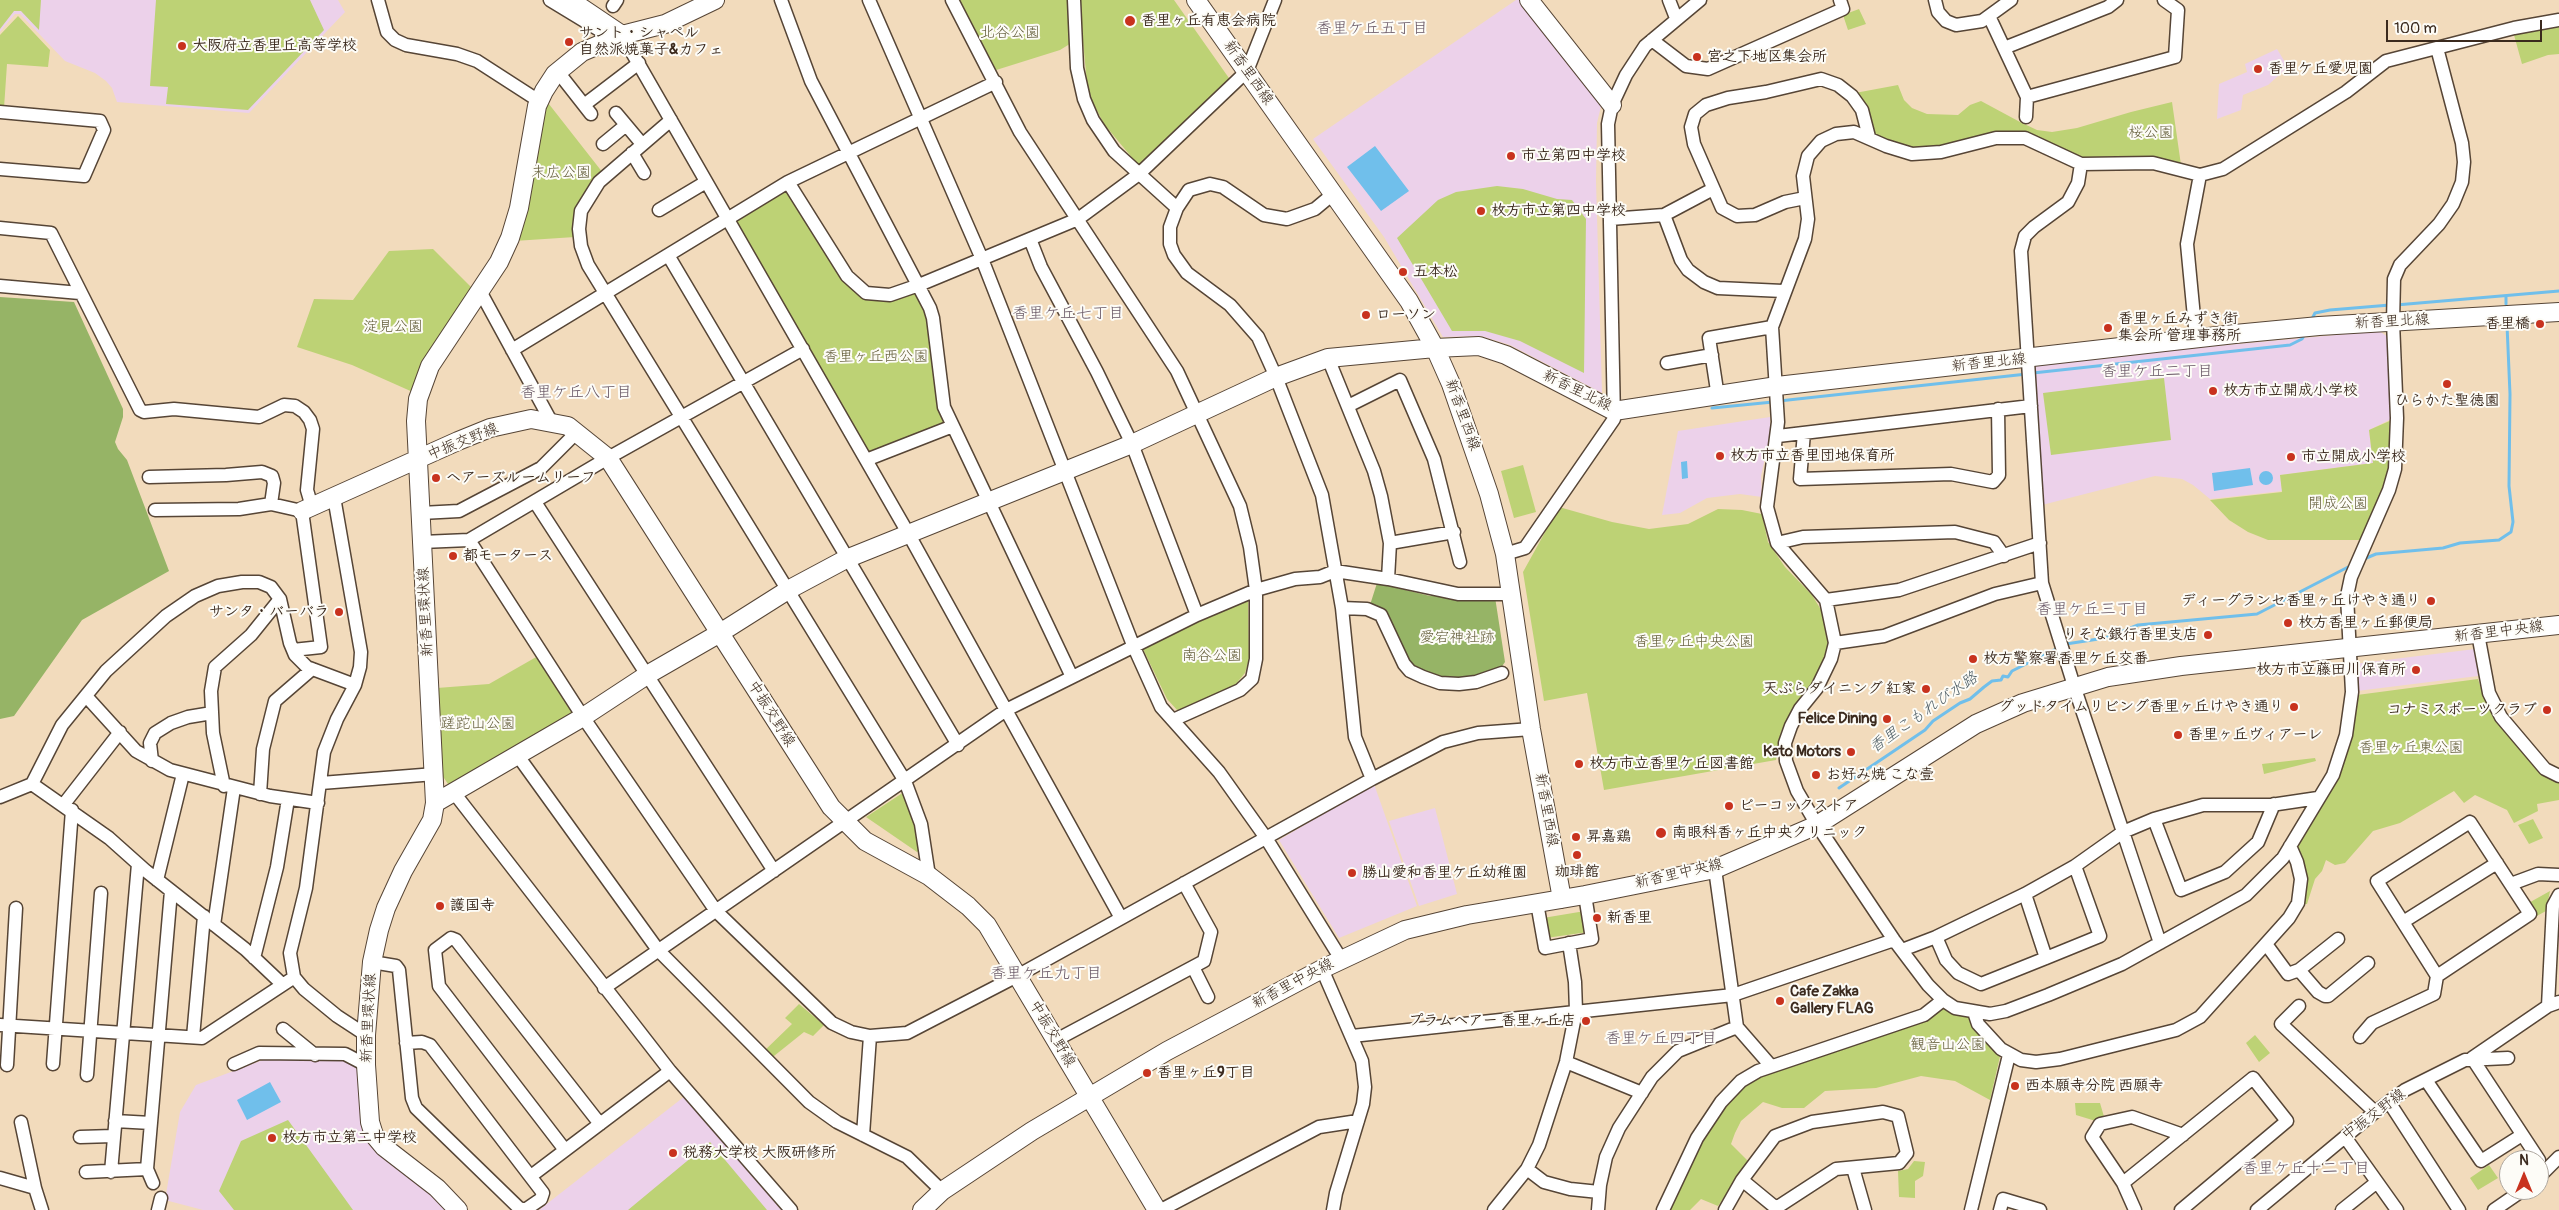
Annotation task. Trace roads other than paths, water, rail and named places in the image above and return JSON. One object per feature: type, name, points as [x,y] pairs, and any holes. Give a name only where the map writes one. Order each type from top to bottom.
[{"type":"street","points":[[378,0],[387,32],[395,40],[406,45],[457,54],[477,61],[539,101]]},
{"type":"street","points":[[550,0],[618,36]]},
{"type":"street","points":[[570,0],[618,36],[639,63],[908,534],[1121,918]]},
{"type":"street","name":"新香里環状線","points":[[458,1210],[436,1188],[384,1147],[374,1135],[370,1122],[366,1065],[366,1035],[372,962],[386,908],[403,871],[432,820],[435,803],[416,422],[418,399],[424,380],[446,341],[499,262],[510,238],[519,208],[532,128],[539,101],[558,72],[582,52],[618,36],[665,24],[715,0]]},
{"type":"street","points":[[782,0],[811,81],[919,285],[933,318],[944,407],[1072,678]]},
{"type":"street","points":[[869,0],[982,259],[1133,645],[1161,707],[1219,772],[1266,838],[1341,959]]},
{"type":"street","points":[[952,0],[996,82],[1020,132],[1177,370],[1240,506],[1250,547],[1256,590],[1256,659],[1252,679],[1240,690],[1173,720]]},
{"type":"street","points":[[1074,0],[1078,68],[1084,99],[1103,137],[1123,160],[1177,208]]},
{"type":"street","name":"新香里西線","points":[[1196,0],[1410,301],[1435,348],[1451,384],[1489,494],[1505,554],[1531,729],[1562,899]]},
{"type":"street","points":[[788,182],[847,276],[866,292],[890,295],[919,285],[1078,219],[1139,174],[1247,71],[1275,0]]},
{"type":"street","points":[[1529,0],[1612,105]]},
{"type":"street","points":[[1669,0],[1676,18]]},
{"type":"street","points":[[1505,554],[1525,548],[1614,419],[1608,124],[1612,105],[1626,75],[1652,40],[1676,18],[1700,0]]},
{"type":"street","points":[[1652,40],[1686,66],[1708,69],[1843,9],[1840,0]]},
{"type":"street","points":[[1935,0],[1938,12],[1946,21],[1956,25],[1982,21],[2003,2]]},
{"type":"street","points":[[2004,48],[2108,7],[2117,0]]},
{"type":"street","points":[[2027,97],[2175,57],[2178,10],[2164,0]]},
{"type":"street","points":[[1989,16],[2027,97],[2026,117]]},
{"type":"street","points":[[2437,48],[2462,143],[2464,162],[2462,182],[2453,204],[2439,224],[2400,265],[2394,279],[2393,310],[2397,418],[2395,469],[2354,570],[2346,596],[2352,692],[2346,735],[2333,775],[2283,858],[2246,895],[2122,964],[2014,1008],[1990,1014],[1955,1008],[1943,1000],[1898,945],[1817,825],[1797,791],[1786,761],[1786,743],[1800,709],[1820,681],[1831,659],[1835,643],[1826,600],[1777,543],[1767,507],[1770,477],[1778,436],[1778,408],[1772,326],[1805,239],[1808,219],[1803,176],[1808,156],[1821,141],[1836,134],[1854,132],[1886,146],[1912,154],[1941,152],[1996,138],[2025,138],[2081,164],[2153,163],[2200,175],[2222,169],[2346,92],[2386,61],[2514,28],[2559,20]]},
{"type":"street","points":[[558,72],[588,110],[639,63]]},
{"type":"street","points":[[1805,198],[1785,202],[1755,215],[1737,216],[1722,208],[1694,144],[1691,127],[1695,114],[1706,105],[1728,98],[1766,92],[1821,79],[1838,85],[1852,96],[1862,110],[1869,137]]},
{"type":"street","points":[[512,350],[788,182],[996,82]]},
{"type":"street","points":[[0,112],[100,121],[104,130],[84,176],[0,169]]},
{"type":"street","points":[[616,113],[642,144]]},
{"type":"street","points":[[671,120],[598,182],[581,212],[578,229],[580,246],[588,265],[905,781],[921,824],[929,876]]},
{"type":"street","points":[[603,144],[626,125]]},
{"type":"street","points":[[632,153],[644,174]]},
{"type":"street","points":[[2081,164],[2078,183],[2068,202],[2034,226],[2025,236],[2021,251],[2042,583],[2074,686],[2160,943]]},
{"type":"street","points":[[2196,338],[2187,244],[2200,175]]},
{"type":"street","points":[[659,210],[706,182]]},
{"type":"street","points":[[1333,194],[1315,209],[1287,218],[1264,215],[1224,187],[1210,184],[1189,190],[1177,208],[1170,227],[1170,244],[1174,255],[1187,273],[1230,305],[1258,337],[1276,377],[1322,495],[1342,608],[1355,737],[1372,779]]},
{"type":"street","points":[[1610,219],[1664,215],[1713,189]]},
{"type":"street","points":[[1664,215],[1681,260],[1688,270],[1704,282],[1718,288],[1784,291]]},
{"type":"street","points":[[0,228],[51,233],[140,410],[144,412],[174,409],[259,417],[284,405],[295,406],[304,412],[310,420],[313,429],[307,509],[321,647],[293,650]]},
{"type":"street","points":[[1030,239],[1041,267],[1097,372],[1132,444],[1197,615]]},
{"type":"street","points":[[668,256],[958,745]]},
{"type":"street","points":[[0,286],[80,292]]},
{"type":"street","points":[[480,291],[552,423]]},
{"type":"street","name":"新香里北線","points":[[435,803],[455,794],[583,717],[647,675],[720,633],[788,590],[846,559],[1132,444],[1276,377],[1328,358],[1479,346],[1506,355],[1614,411],[1777,390],[2028,370],[2196,338],[2308,327],[2393,310],[2559,312]]},
{"type":"street","points":[[1718,397],[1709,338],[1772,326]]},
{"type":"street","points":[[422,542],[469,540],[608,458],[803,349]]},
{"type":"street","points":[[1667,363],[1712,355]]},
{"type":"street","points":[[1328,358],[1374,471],[1390,543],[1388,579]]},
{"type":"street","points":[[1348,406],[1400,380],[1434,459],[1454,532],[1460,562]]},
{"type":"street","points":[[1778,436],[2031,406]]},
{"type":"street","points":[[1804,434],[1800,479],[1951,474],[1993,482],[1999,474],[1998,409]]},
{"type":"street","name":"中振交野線","points":[[307,509],[490,428],[531,419],[568,426],[608,458],[720,633],[812,782],[831,807],[865,841],[929,876],[968,906],[987,925],[1157,1210]]},
{"type":"street","points":[[866,460],[953,426]]},
{"type":"street","points":[[420,513],[459,511],[541,468],[576,433]]},
{"type":"street","points":[[150,477],[262,472],[272,476],[274,483],[271,504]]},
{"type":"street","points":[[334,497],[361,652],[360,667],[355,685],[324,752],[306,888],[290,953],[294,978],[337,1016],[366,1035]]},
{"type":"street","points":[[536,502],[774,871]]},
{"type":"street","points":[[155,510],[239,509],[271,504],[307,509]]},
{"type":"street","points":[[1390,543],[1454,532]]},
{"type":"street","points":[[1777,543],[1803,537],[1955,532],[1994,542],[2004,556]]},
{"type":"street","points":[[469,540],[583,717],[716,911],[832,1023],[851,1032],[870,1036],[907,1033],[1017,976],[1372,779],[1443,742],[1478,734],[1531,729]]},
{"type":"street","points":[[1826,600],[1899,590],[2040,544]]},
{"type":"street","points":[[604,988],[1006,710],[1072,678],[1133,645],[1197,615],[1256,590],[1295,578],[1320,577],[1335,571],[1388,579],[1458,594],[1510,594]]},
{"type":"street","points":[[0,797],[32,784],[62,725],[106,670],[166,616],[195,596],[218,586],[242,582],[259,582],[271,587],[280,599],[295,655],[312,669],[355,685]]},
{"type":"street","points":[[1835,643],[1884,636],[1995,594],[2042,583]]},
{"type":"street","points":[[214,926],[229,787],[213,733],[211,691],[215,667],[251,635],[280,599]]},
{"type":"street","points":[[1342,608],[1367,609],[1381,615],[1404,664],[1410,670],[1423,677],[1440,683],[1459,684],[1476,682],[1502,673]]},
{"type":"street","name":"新香里中央線","points":[[922,1210],[942,1191],[1032,1131],[1167,1051],[1341,959],[1405,930],[1715,869],[1817,825],[1976,724],[2023,703],[2108,677],[2181,666],[2559,625]]},
{"type":"street","points":[[2478,634],[2489,693],[2502,717],[2545,769],[2559,776]]},
{"type":"street","points":[[260,794],[263,749],[274,700],[312,669]]},
{"type":"street","points":[[86,696],[136,751],[152,761],[183,774],[229,787],[318,803]]},
{"type":"street","points":[[152,761],[150,743],[155,734],[171,723],[188,717],[212,713]]},
{"type":"street","points":[[53,1064],[68,807],[120,732]]},
{"type":"street","points":[[518,756],[658,950],[809,1102],[837,1122],[907,1157],[942,1191]]},
{"type":"street","points":[[157,880],[183,774]]},
{"type":"street","points":[[321,783],[435,774]]},
{"type":"street","points":[[32,784],[68,807],[204,916],[282,984]]},
{"type":"street","points":[[455,794],[670,1071],[791,1210]]},
{"type":"street","points":[[1352,1036],[1733,995],[1898,945],[1936,937],[2025,894],[2075,866],[2124,832],[2154,819],[2203,805],[2274,804],[2318,798]]},
{"type":"street","points":[[254,958],[277,867],[288,799]]},
{"type":"street","points":[[2154,819],[2181,890],[2225,872],[2258,842],[2274,804]]},
{"type":"street","points":[[2360,1037],[2372,1023],[2434,994],[2437,976],[2376,881],[2470,822],[2530,914],[2437,976]]},
{"type":"street","points":[[1974,1012],[1978,1024],[2009,1055],[2021,1060],[2036,1062],[2060,1059],[2176,1030],[2200,1017],[2290,918],[2298,903],[2301,879],[2297,862],[2290,846]]},
{"type":"street","points":[[2402,922],[2497,863]]},
{"type":"street","points":[[111,1172],[138,864]]},
{"type":"street","points":[[1936,937],[1946,960],[1958,974],[1981,984],[2100,936],[2075,866]]},
{"type":"street","points":[[1715,869],[1737,1027],[1771,1066]]},
{"type":"street","points":[[2511,884],[2538,874],[2559,875]]},
{"type":"street","points":[[1056,1040],[1204,961],[1211,932],[1184,883]]},
{"type":"street","points":[[154,1183],[147,1170],[171,891]]},
{"type":"street","points":[[87,1075],[101,893]]},
{"type":"street","points":[[2025,894],[2046,958]]},
{"type":"street","points":[[2531,1150],[2472,1058],[2553,1004],[2553,906],[2559,894]]},
{"type":"street","points":[[1537,903],[1545,948],[1569,944],[1592,939],[1585,895]]},
{"type":"street","points":[[7,1065],[5,1026],[16,908]]},
{"type":"street","points":[[193,1037],[204,916]]},
{"type":"street","points":[[565,1150],[439,986],[435,950],[451,938],[456,940],[600,1124]]},
{"type":"street","points":[[2266,944],[2288,974],[2299,970],[2338,939]]},
{"type":"street","points":[[1494,1210],[1527,1169],[1539,1144],[1566,1062],[1576,1011],[1575,982],[1569,944]]},
{"type":"street","points":[[372,962],[396,966],[399,970],[406,1043],[412,1098],[416,1108],[519,1208],[525,1210],[541,1199],[543,1192],[430,1045],[422,1042],[406,1043]]},
{"type":"street","points":[[2299,970],[2318,992],[2328,996],[2368,962]]},
{"type":"street","points":[[1193,967],[1208,997]]},
{"type":"street","points":[[1322,969],[1362,1061],[1365,1087],[1358,1122],[1336,1193],[1333,1210]]},
{"type":"street","points":[[5,1026],[202,1038],[282,984],[294,978]]},
{"type":"street","points":[[1663,1210],[1697,1138],[1721,1102],[1741,1082],[1758,1071],[1771,1066],[1924,1015],[1943,1000]]},
{"type":"street","points":[[2299,1006],[2281,1024],[2375,1112]]},
{"type":"street","points":[[1598,1210],[1599,1192],[1606,1157],[1619,1128],[1652,1077],[1678,1051],[1737,1027]]},
{"type":"street","points":[[283,1029],[315,1055]]},
{"type":"street","points":[[863,1135],[870,1036]]},
{"type":"street","points":[[234,1064],[259,1053],[345,1054],[366,1065]]},
{"type":"street","points":[[1971,1210],[2009,1055]]},
{"type":"street","name":"中振交野線","points":[[2257,1210],[2345,1136],[2405,1090],[2465,1060],[2472,1058],[2508,1058]]},
{"type":"street","points":[[1566,1062],[1642,1093]]},
{"type":"street","points":[[531,1176],[670,1071]]},
{"type":"street","points":[[2123,1183],[2253,1078],[2287,1121],[2181,1210]]},
{"type":"street","points":[[2426,1080],[2481,1161],[2522,1135]]},
{"type":"street","points":[[2389,1102],[2459,1210]]},
{"type":"street","points":[[1725,1210],[1742,1180],[1775,1136],[1812,1122],[1883,1112],[1898,1116],[1907,1153],[1899,1163],[1836,1170],[1826,1174],[1776,1208],[1742,1180]]},
{"type":"street","points":[[2136,1210],[2123,1183],[2092,1137],[2100,1124],[2132,1117],[2183,1135]]},
{"type":"street","points":[[115,1121],[151,1123]]},
{"type":"street","points":[[20,1122],[34,1188],[42,1210]]},
{"type":"street","points":[[1161,1210],[1319,1127],[1358,1122]]},
{"type":"street","points":[[80,1137],[113,1136]]},
{"type":"street","points":[[2345,1136],[2397,1210]]},
{"type":"street","points":[[1852,1168],[1865,1210]]},
{"type":"street","points":[[1527,1169],[1544,1182],[1570,1189],[1599,1192]]},
{"type":"street","points":[[86,1172],[147,1170]]},
{"type":"street","points":[[0,1178],[34,1188]]},
{"type":"street","points":[[2342,1210],[2377,1182]]},
{"type":"street","points":[[2000,1210],[2003,1199],[2040,1210]]},
{"type":"street","points":[[2494,1210],[2508,1200]]},
{"type":"water","points":[[1375,146],[1409,191],[1381,211],[1347,167]]},
{"type":"water","points":[[1687,461],[1688,478],[1682,479],[1681,462]]},
{"type":"water","points":[[2250,468],[2253,485],[2214,491],[2212,473]]},
{"type":"water","points":[[2266,471],[2271,473],[2273,478],[2271,483],[2266,485],[2261,483],[2259,478],[2261,473]]},
{"type":"water","points":[[270,1082],[281,1102],[247,1120],[237,1100]]},
{"type":"waterway","points":[[2396,305],[2559,291]]},
{"type":"waterway","name":"香里こもれび水路","points":[[2506,296],[2506,304]]},
{"type":"waterway","points":[[2311,321],[2315,313],[2390,305]]},
{"type":"waterway","name":"香里こもれび水路","points":[[2364,559],[2376,554],[2443,548],[2460,543],[2499,540],[2511,532],[2513,522],[2509,486],[2510,394],[2507,325]]},
{"type":"waterway","points":[[2033,373],[2290,345],[2302,339],[2305,334]]},
{"type":"waterway","points":[[1779,401],[2027,374]]},
{"type":"waterway","points":[[1712,408],[1773,402]]},
{"type":"waterway","name":"香里こもれび水路","points":[[2066,644],[2105,638],[2138,625],[2257,614],[2352,565]]},
{"type":"waterway","name":"香里こもれび水路","points":[[1839,788],[1925,730],[1933,721],[1960,703],[1970,699],[1992,681],[2001,680],[2003,676],[2008,677],[2012,671],[2058,648]]},
{"type":"place","name":"香里ヶ丘有恵会病院","points":[[1130,21]]},
{"type":"place","name":"サント・シャペル 自然派焼菓子&カフェ","points":[[569,42]]},
{"type":"place","name":"大阪府立香里丘高等学校","points":[[182,46]]},
{"type":"place","name":"宮之下地区集会所","points":[[1697,57]]},
{"type":"place","name":"香里ケ丘愛児園","points":[[2258,69]]},
{"type":"place","name":"市立第四中学校","points":[[1511,156]]},
{"type":"place","name":"枚方市立第四中学校","points":[[1481,211]]},
{"type":"place","name":"五本松","points":[[1403,272]]},
{"type":"place","name":"ローソン","points":[[1366,315]]},
{"type":"place","name":"香里橋","points":[[2540,324]]},
{"type":"place","name":"香里ヶ丘みずき街 集会所 管理事務所","points":[[2108,328]]},
{"type":"place","name":"ひらかた聖徳園","points":[[2447,384]]},
{"type":"place","name":"枚方市立開成小学校","points":[[2213,391]]},
{"type":"place","name":"枚方市立香里団地保育所","points":[[1720,456]]},
{"type":"place","name":"市立開成小学校","points":[[2291,457]]},
{"type":"place","name":"ヘアーズルームリーフ","points":[[436,478]]},
{"type":"place","name":"都モータース","points":[[453,556]]},
{"type":"place","name":"ディーグランセ香里ヶ丘けやき通り","points":[[2431,601]]},
{"type":"place","name":"サンタ・バーバラ","points":[[339,612]]},
{"type":"place","name":"枚方香里ヶ丘郵便局","points":[[2288,623]]},
{"type":"place","name":"りそな銀行香里支店","points":[[2208,635]]},
{"type":"place","name":"枚方警察署香里ケ丘交番","points":[[1973,659]]},
{"type":"place","name":"枚方市立藤田川保育所","points":[[2416,670]]},
{"type":"place","name":"天ぷらダイニング 紅家","points":[[1926,689]]},
{"type":"place","name":"グッドタイムリビング香里ヶ丘けやき通り","points":[[2294,707]]},
{"type":"place","name":"コナミスポーツクラブ","points":[[2547,710]]},
{"type":"place","name":"Felice Dining","points":[[1887,719]]},
{"type":"place","name":"香里ヶ丘ヴィアーレ","points":[[2178,735]]},
{"type":"place","name":"Kato Motors","points":[[1851,752]]},
{"type":"place","name":"枚方市立香里ケ丘図書館","points":[[1579,764]]},
{"type":"place","name":"お好み焼 こな壹","points":[[1816,775]]},
{"type":"place","name":"ピーコックストア","points":[[1729,806]]},
{"type":"place","name":"南眼科香ヶ丘中央クリニック","points":[[1661,833]]},
{"type":"place","name":"昇嘉鶏","points":[[1576,837]]},
{"type":"place","name":"珈琲館","points":[[1577,855]]},
{"type":"place","name":"勝山愛和香里ケ丘幼稚園","points":[[1352,873]]},
{"type":"place","name":"護国寺","points":[[440,906]]},
{"type":"place","name":"新香里","points":[[1597,918]]},
{"type":"place","name":"Cafe Zakka Gallery FLAG","points":[[1780,1001]]},
{"type":"place","name":"プラムヘアー 香里ヶ丘店","points":[[1586,1021]]},
{"type":"place","name":"香里ヶ丘9丁目","points":[[1147,1073]]},
{"type":"place","name":"西本願寺分院 西願寺","points":[[2015,1086]]},
{"type":"place","name":"枚方市立第二中学校","points":[[272,1138]]},
{"type":"place","name":"税務大学校 大阪研修所","points":[[673,1153]]},
{"type":"district","name":"香里ケ丘五丁目","points":[[1372,29]]},
{"type":"district","name":"香里ケ丘七丁目","points":[[1068,314]]},
{"type":"district","name":"香里ケ丘二丁目","points":[[2157,372]]},
{"type":"district","name":"香里ケ丘八丁目","points":[[576,393]]},
{"type":"district","name":"香里ケ丘三丁目","points":[[2092,610]]},
{"type":"district","name":"香里ケ丘九丁目","points":[[1046,974]]},
{"type":"district","name":"香里ケ丘四丁目","points":[[1661,1039]]},
{"type":"district","name":"香里ケ丘十二丁目","points":[[2306,1169]]},
{"type":"park label","name":"北谷公園","points":[[1010,33]]},
{"type":"park label","name":"桜公園","points":[[2151,133]]},
{"type":"park label","name":"末広公園","points":[[561,173]]},
{"type":"park label","name":"淀見公園","points":[[393,327]]},
{"type":"park label","name":"香里ヶ丘西公園","points":[[876,357]]},
{"type":"park label","name":"開成公園","points":[[2338,504]]},
{"type":"park label","name":"愛宕神社跡","points":[[1457,638]]},
{"type":"park label","name":"香里ヶ丘中央公園","points":[[1694,642]]},
{"type":"park label","name":"南谷公園","points":[[1212,656]]},
{"type":"park label","name":"蹉跎山公園","points":[[478,724]]},
{"type":"park label","name":"香里ヶ丘東公園","points":[[2411,748]]},
{"type":"park label","name":"観音山公園","points":[[1948,1045]]}]
